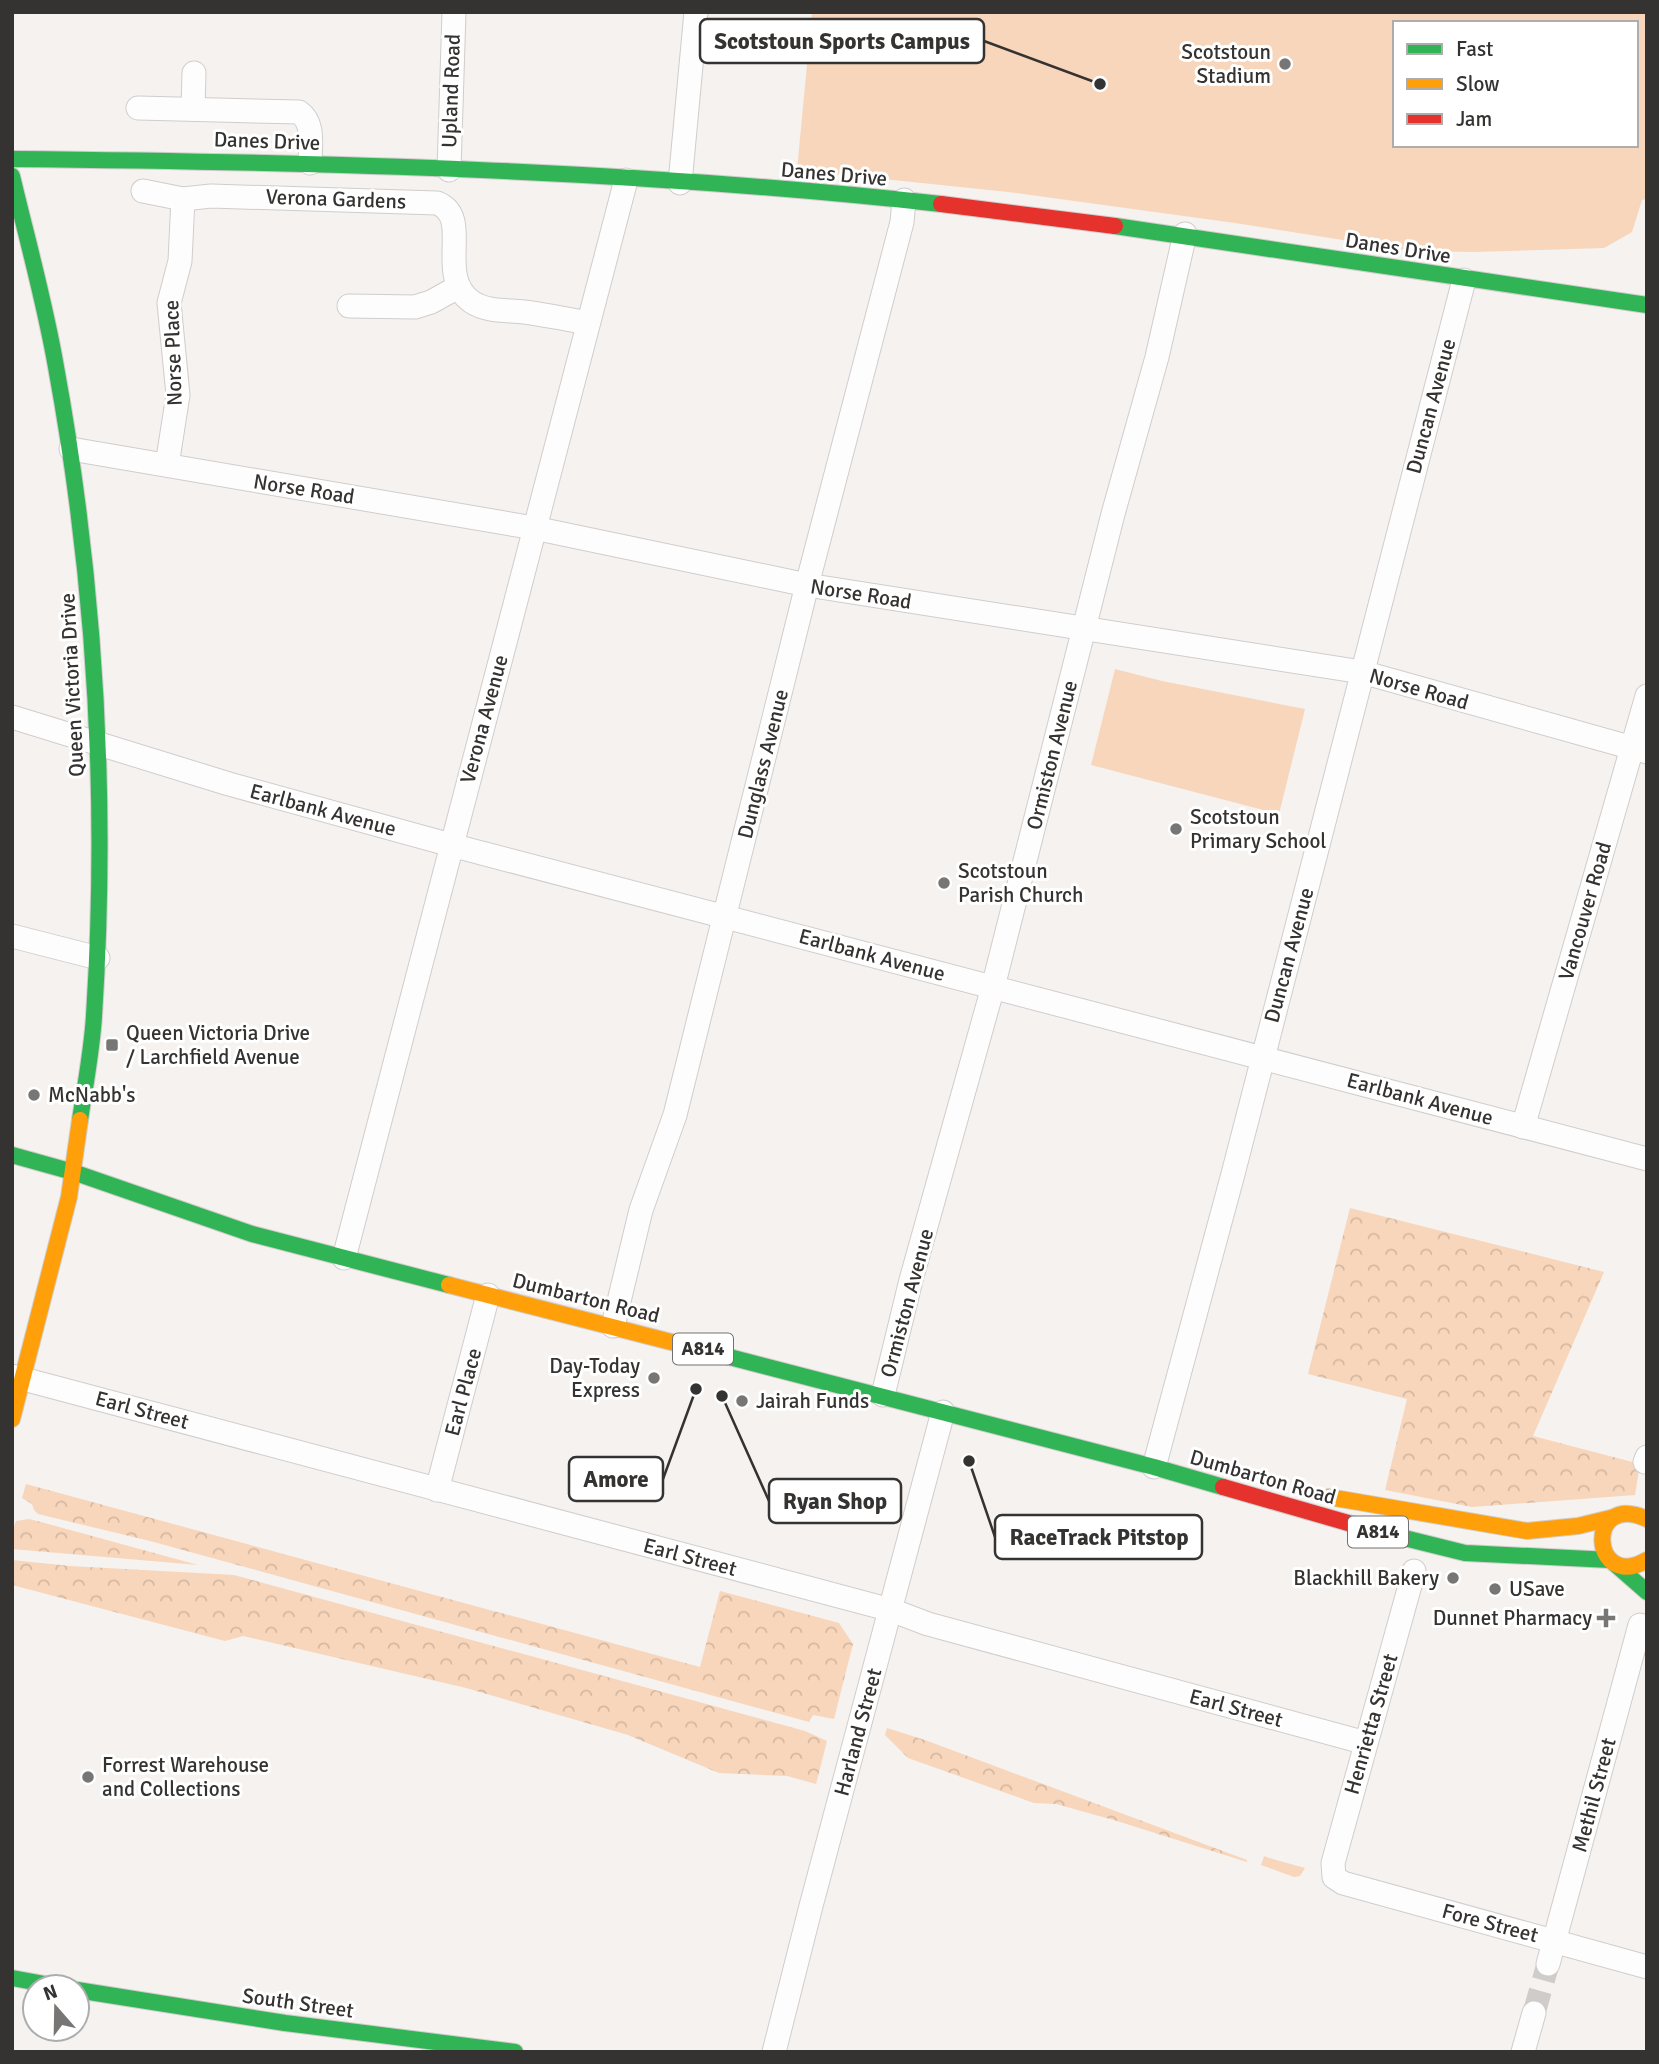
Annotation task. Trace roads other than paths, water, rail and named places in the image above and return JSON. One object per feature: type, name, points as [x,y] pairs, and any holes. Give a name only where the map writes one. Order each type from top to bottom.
[{"type":"street","name":"Upland Road","points":[[449,170],[454,12]]},
{"type":"street","points":[[680,183],[696,12]]},
{"type":"street","points":[[193,109],[194,73]]},
{"type":"street","points":[[138,108],[299,112],[307,118],[310,130],[310,163]]},
{"type":"street","name":"Danes Drive","points":[[12,159],[310,163],[680,183],[904,200],[1185,234],[1464,280],[1647,304]]},
{"type":"street","name":"Queen Victoria Drive","points":[[12,176],[39,284],[71,449],[91,620],[100,844],[98,958],[92,1041],[73,1172],[69,1197],[18,1377],[12,1419]]},
{"type":"street","name":"Verona Avenue","points":[[344,1258],[626,180]]},
{"type":"street","name":"Verona Gardens","points":[[142,191],[183,199],[211,196],[437,203],[449,210],[454,219],[453,270],[458,288]]},
{"type":"street","name":"Norse Place","points":[[167,465],[178,395],[169,303],[180,261],[183,199]]},
{"type":"street","name":"Dunglass Avenue","points":[[613,1326],[641,1210],[675,1115],[807,585],[902,222],[904,200]]},
{"type":"street","name":"Ormiston Avenue","points":[[883,1395],[911,1280],[992,987],[1113,514],[1157,357],[1185,234]]},
{"type":"street","name":"Duncan Avenue","points":[[1154,1467],[1464,280]]},
{"type":"street","points":[[349,306],[415,307],[458,288],[468,300],[482,307],[588,323]]},
{"type":"street","name":"Norse Road","points":[[71,449],[534,528],[807,585],[1362,672],[1640,750]]},
{"type":"street","name":"Vancouver Road","points":[[1523,1126],[1640,750],[1647,696]]},
{"type":"street","name":"Earlbank Avenue","points":[[12,717],[229,784],[451,845],[1647,1159]]},
{"type":"street","points":[[12,936],[98,958]]},
{"type":"street","name":"Dumbarton Road","points":[[12,1155],[73,1172],[252,1234],[883,1395],[1154,1467],[1448,1550],[1495,1556],[1588,1558],[1631,1567],[1647,1560]]},
{"type":"street","name":"Dumbarton Road","points":[[161,1220],[252,1234]]},
{"type":"street","name":"Earl Place","points":[[437,1490],[488,1294]]},
{"type":"street","name":"Earl Street","points":[[18,1377],[891,1610],[928,1624],[1366,1743]]},
{"type":"street","name":"Harland Street","points":[[774,2052],[943,1412]]},
{"type":"street","name":"Dumbarton Road","points":[[1154,1467],[1290,1490]]},
{"type":"street","name":"Dumbarton Road","points":[[1317,1495],[1527,1531],[1578,1526],[1647,1506]]},
{"type":"street","points":[[1629,1512],[1647,1519]]},
{"type":"street","points":[[1611,1518],[1602,1529],[1602,1549],[1647,1592]]},
{"type":"street","name":"Henrietta Street","points":[[1334,1877],[1333,1863],[1414,1571]]},
{"type":"street","name":"Methil Street","points":[[1548,1964],[1640,1625]]},
{"type":"street","name":"Fore Street","points":[[1334,1877],[1343,1883],[1647,1968]]},
{"type":"street","name":"South Street","points":[[91,1992],[285,2023],[515,2052]]},
{"type":"street","points":[[1523,2052],[1534,2013]]},
{"type":"tunnel","points":[[1534,2013],[1548,1964]]},
{"type":"place","name":"Scotstoun Stadium","points":[[1285,64]]},
{"type":"place","name":"Scotstoun Sports Campus","points":[[1100,84]]},
{"type":"place","name":"Scotstoun Primary School","points":[[1176,829]]},
{"type":"place","name":"Scotstoun Parish Church","points":[[944,883]]},
{"type":"place","name":"Queen Victoria Drive / Larchfield Avenue","points":[[112,1045]]},
{"type":"place","name":"McNabb's","points":[[34,1095]]},
{"type":"place","name":"Day-Today Express","points":[[654,1378]]},
{"type":"place","name":"Amore","points":[[696,1389]]},
{"type":"place","name":"Ryan Shop","points":[[722,1396]]},
{"type":"place","name":"Jairah Funds","points":[[742,1401]]},
{"type":"place","name":"RaceTrack Pitstop","points":[[969,1461]]},
{"type":"place","name":"Blackhill Bakery","points":[[1453,1578]]},
{"type":"place","name":"USave","points":[[1495,1589]]},
{"type":"place","name":"Dunnet Pharmacy","points":[[1606,1618]]},
{"type":"place","name":"Forrest Warehouse and Collections","points":[[88,1777]]}]
